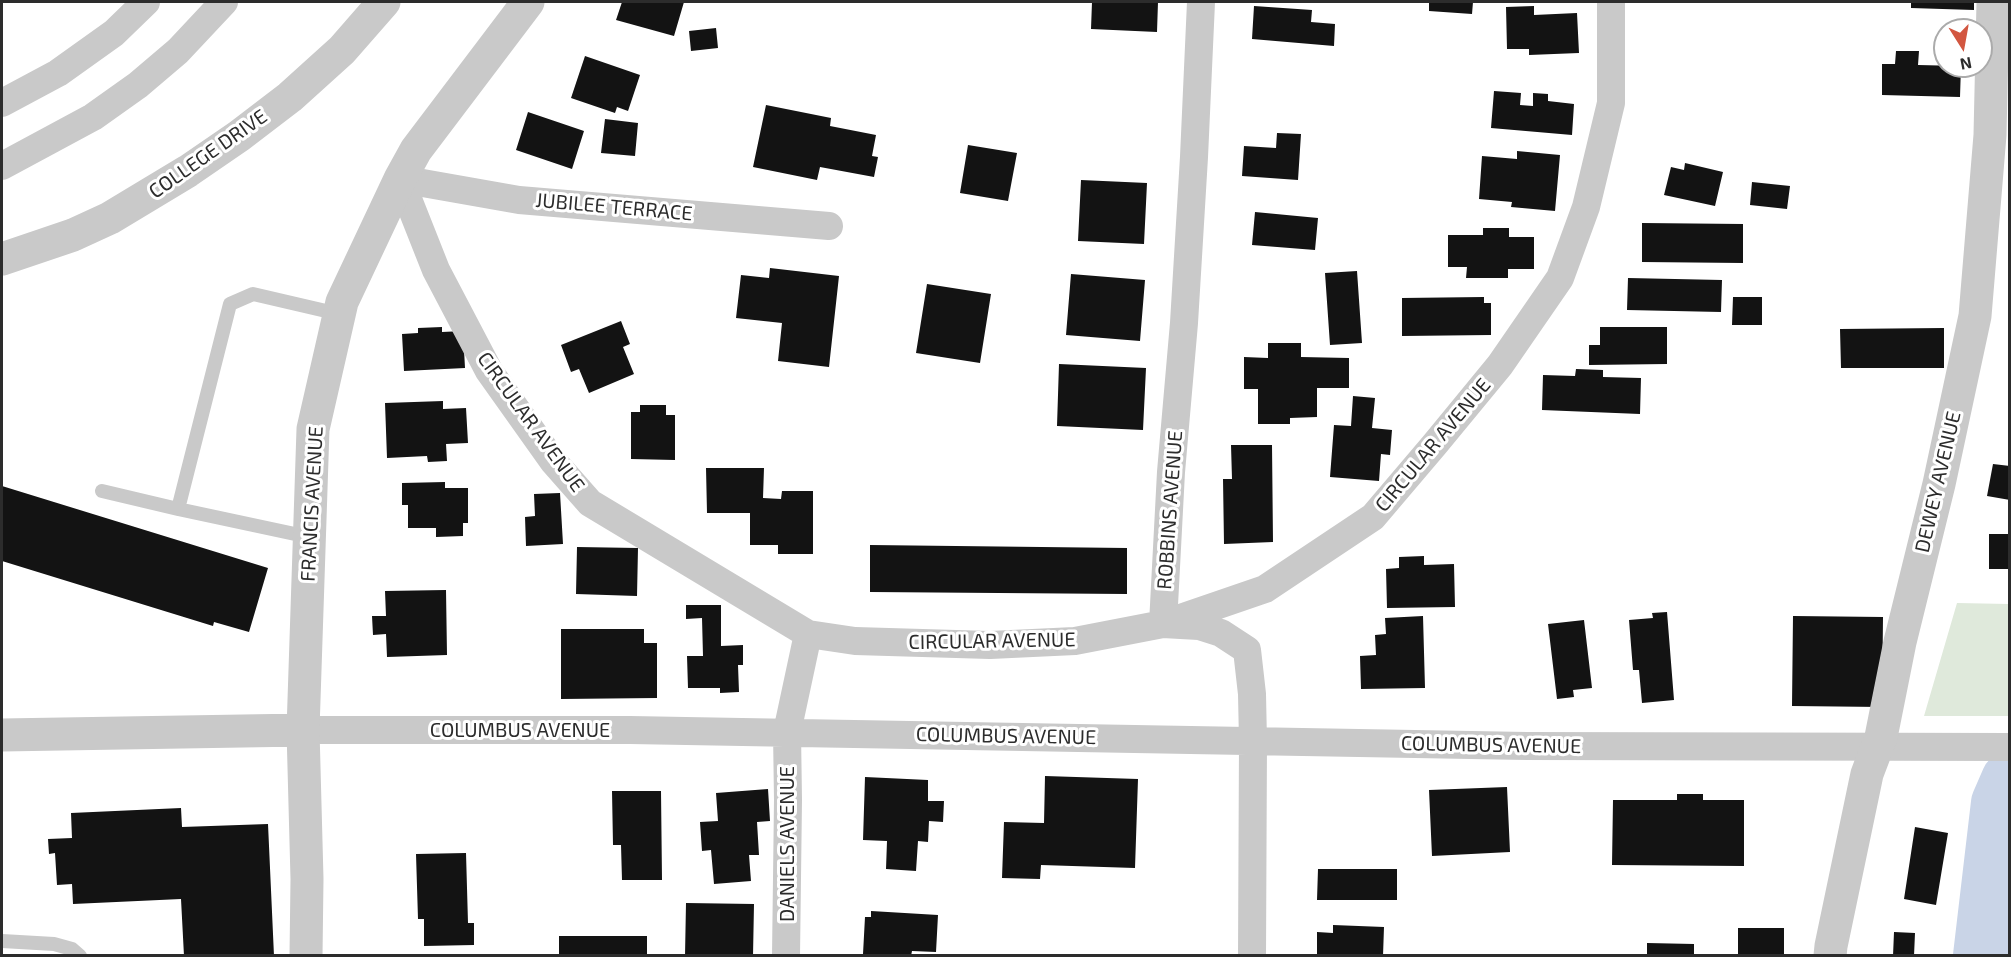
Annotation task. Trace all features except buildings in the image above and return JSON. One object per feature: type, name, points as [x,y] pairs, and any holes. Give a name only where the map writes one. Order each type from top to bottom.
[{"type":"street","points":[[2,103],[58,73],[114,33],[146,2]]},
{"type":"street","points":[[2,166],[93,117],[138,85],[178,51],[224,2]]},
{"type":"street","name":"COLLEGE DRIVE","points":[[2,259],[73,235],[110,218],[188,171],[290,97],[342,50],[384,2]]},
{"type":"street","name":"FRANCIS AVENUE","points":[[306,956],[307,879],[303,730],[313,429],[339,314],[342,302],[416,150],[528,2]]},
{"type":"street","name":"ROBBINS AVENUE","points":[[1163,624],[1171,472],[1184,322],[1201,2]]},
{"type":"street","name":"CIRCULAR AVENUE","points":[[400,179],[436,270],[489,371],[554,460],[590,503],[808,634],[855,642],[990,645],[1075,641],[1163,624],[1265,589],[1373,517],[1436,444],[1500,365],[1560,278],[1586,207],[1611,103],[1611,2]]},
{"type":"street","name":"DEWEY AVENUE","points":[[1830,956],[1867,774],[1881,737],[1900,642],[1939,484],[1975,316],[1990,135],[1993,2]]},
{"type":"street","name":"JUBILEE TERRACE","points":[[400,179],[519,200],[829,226]]},
{"type":"street","points":[[1163,624],[1198,626],[1221,633],[1247,650],[1252,694],[1253,741],[1252,956]]},
{"type":"street","name":"DANIELS AVENUE","points":[[786,956],[787,732],[808,634]]},
{"type":"street","name":"COLUMBUS AVENUE","points":[[2,735],[303,730],[630,729],[1527,746],[2010,747]]},
{"type":"lane","points":[[178,509],[230,304],[253,294],[339,314]]},
{"type":"lane","points":[[102,491],[309,537]]},
{"type":"lane","points":[[2,941],[54,944],[72,949],[80,956]]},
{"type":"green space","points":[[1957,603],[2009,604],[2009,716],[1924,716]]},
{"type":"green space","points":[[2009,864],[2009,955],[2000,955],[2008,877]]},
{"type":"waterway","points":[[1982,956],[2000,803],[2010,780]]}]
